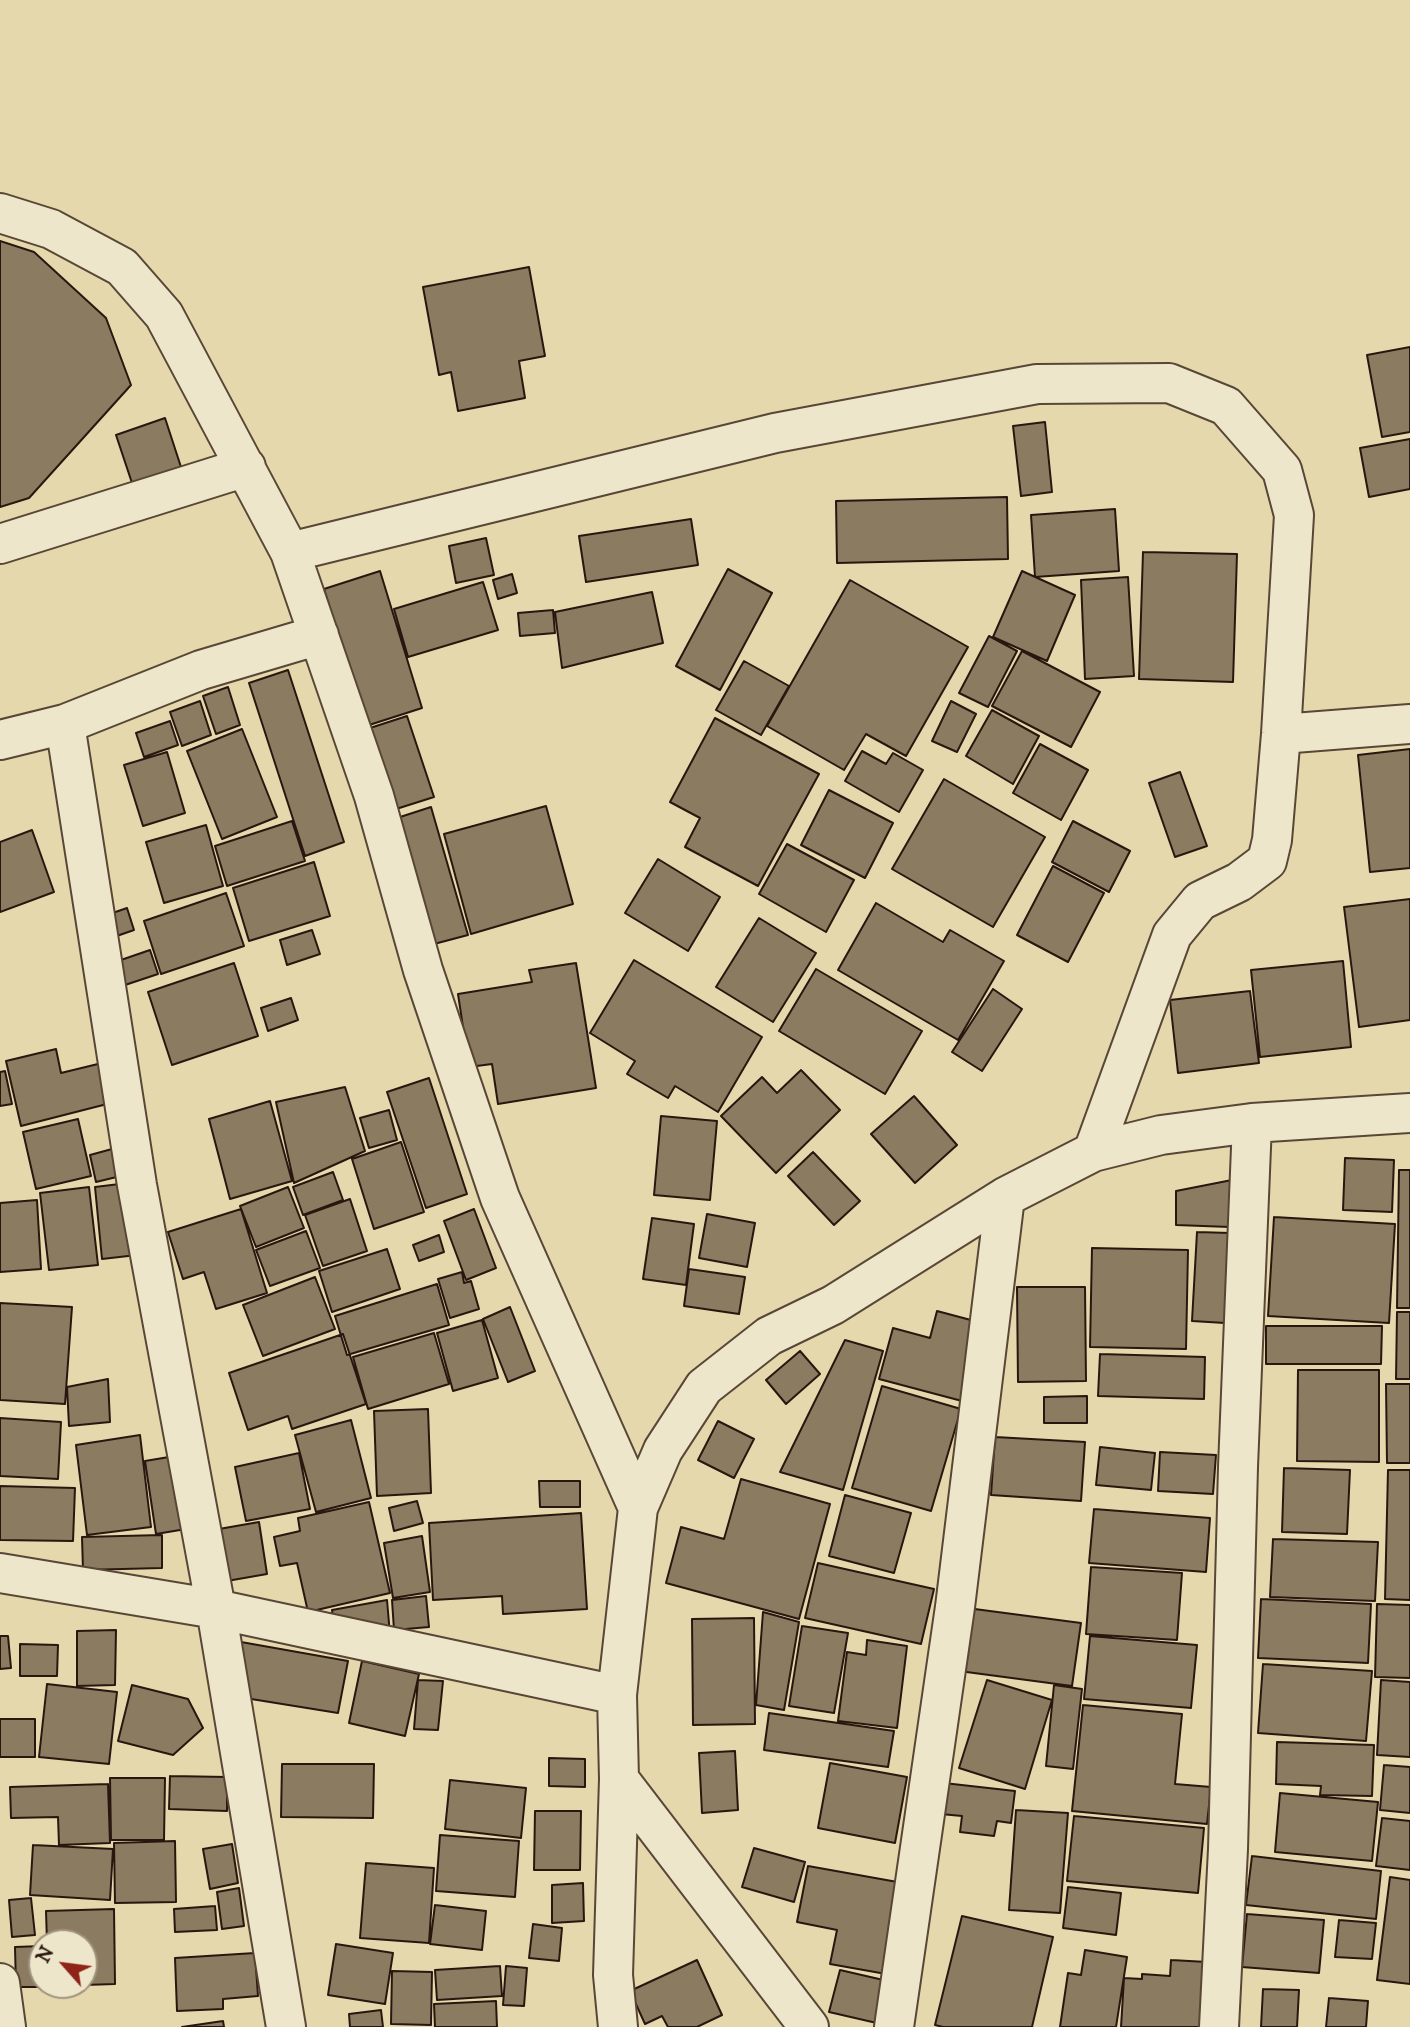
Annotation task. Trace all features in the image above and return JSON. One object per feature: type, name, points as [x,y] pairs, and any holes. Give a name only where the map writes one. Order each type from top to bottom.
[{"type":"street","points":[[0,213],[51,229],[122,267],[164,315],[290,552],[374,796],[423,970],[500,1199],[638,1508]]},
{"type":"street","points":[[290,552],[775,433],[1037,384],[1169,383],[1226,406],[1282,470],[1294,515],[1275,821],[1267,860],[1239,882],[1200,901],[1172,935],[1093,1152]]},
{"type":"street","points":[[0,544],[246,467]]},
{"type":"street","points":[[0,740],[65,724],[201,670],[318,635]]},
{"type":"street","points":[[1281,734],[1410,723]]},
{"type":"street","points":[[65,724],[137,1185],[216,1609],[286,2027]]},
{"type":"street","points":[[618,2027],[613,1975],[619,1779],[617,1695],[638,1508],[663,1450],[704,1387],[769,1336],[833,1305],[1004,1197],[1093,1152],[1161,1135],[1252,1123],[1410,1113]]},
{"type":"street","points":[[1219,2027],[1228,1849],[1238,1467],[1252,1123]]},
{"type":"street","points":[[894,2027],[955,1607],[1004,1197]]},
{"type":"street","points":[[0,1573],[216,1609],[617,1695]]},
{"type":"street","points":[[619,1779],[809,2027]]},
{"type":"street","points":[[0,1983],[6,2027]]},
{"type":"building","points":[[0,241],[34,252],[106,318],[131,385],[29,498],[0,507]]},
{"type":"building","points":[[529,267],[545,356],[519,361],[525,398],[458,411],[451,372],[439,375],[423,287]]},
{"type":"building","points":[[1410,347],[1410,432],[1382,437],[1367,355]]},
{"type":"building","points":[[165,418],[181,467],[132,483],[116,435]]},
{"type":"building","points":[[1045,422],[1052,492],[1021,496],[1013,426]]},
{"type":"building","points":[[1410,439],[1410,489],[1369,497],[1360,448]]},
{"type":"building","points":[[1007,497],[1008,559],[837,563],[836,501]]},
{"type":"building","points":[[1115,509],[1119,571],[1035,577],[1031,515]]},
{"type":"building","points":[[691,519],[698,565],[586,582],[579,536]]},
{"type":"building","points":[[486,538],[494,575],[456,583],[449,546]]},
{"type":"building","points":[[1143,552],[1237,554],[1233,682],[1139,679]]},
{"type":"building","points":[[728,569],[772,593],[720,690],[676,666]]},
{"type":"building","points":[[380,571],[422,708],[366,726],[324,589]]},
{"type":"building","points":[[1022,571],[1075,595],[1047,661],[993,637]]},
{"type":"building","points":[[512,574],[517,593],[498,599],[493,580]]},
{"type":"building","points":[[1128,577],[1134,676],[1085,679],[1081,580]]},
{"type":"building","points":[[850,580],[968,647],[906,756],[866,734],[844,770],[767,726]]},
{"type":"building","points":[[483,582],[498,630],[408,657],[394,609]]},
{"type":"building","points":[[652,592],[663,643],[562,668],[555,612]]},
{"type":"building","points":[[553,610],[555,633],[520,636],[518,613]]},
{"type":"building","points":[[989,636],[1017,651],[988,707],[959,693]]},
{"type":"building","points":[[1022,651],[1100,692],[1071,747],[992,706]]},
{"type":"building","points":[[744,661],[789,686],[761,735],[716,710]]},
{"type":"building","points":[[288,670],[344,842],[305,856],[249,683]]},
{"type":"building","points":[[228,687],[240,725],[216,734],[203,696]]},
{"type":"building","points":[[200,701],[211,735],[182,746],[170,712]]},
{"type":"building","points":[[951,701],[976,714],[957,752],[932,741]]},
{"type":"building","points":[[992,710],[1039,736],[1013,784],[966,756]]},
{"type":"building","points":[[407,716],[434,797],[393,810],[367,729]]},
{"type":"building","points":[[715,718],[819,774],[758,886],[685,847],[700,818],[670,802]]},
{"type":"building","points":[[170,721],[178,745],[144,757],[136,733]]},
{"type":"building","points":[[242,729],[277,817],[222,839],[187,751]]},
{"type":"building","points":[[1040,744],[1088,770],[1061,820],[1013,793]]},
{"type":"building","points":[[1410,749],[1410,868],[1370,872],[1358,755]]},
{"type":"building","points":[[862,751],[886,764],[893,753],[923,770],[899,812],[845,781]]},
{"type":"building","points":[[167,752],[185,813],[143,826],[124,765]]},
{"type":"building","points":[[1180,772],[1207,846],[1175,857],[1149,783]]},
{"type":"building","points":[[944,779],[1045,837],[993,927],[892,869]]},
{"type":"building","points":[[829,790],[893,823],[865,878],[801,845]]},
{"type":"building","points":[[546,806],[573,904],[471,934],[444,834]]},
{"type":"building","points":[[431,807],[468,935],[434,944],[397,818]]},
{"type":"building","points":[[292,821],[305,861],[227,886],[215,846]]},
{"type":"building","points":[[1073,821],[1130,851],[1109,892],[1052,862]]},
{"type":"building","points":[[206,825],[223,886],[164,903],[146,842]]},
{"type":"building","points":[[32,830],[54,892],[0,912],[0,842]]},
{"type":"building","points":[[787,844],[854,880],[826,932],[759,894]]},
{"type":"building","points":[[658,859],[720,897],[688,951],[625,913]]},
{"type":"building","points":[[314,862],[330,916],[249,941],[233,888]]},
{"type":"building","points":[[1053,866],[1104,893],[1068,962],[1017,935]]},
{"type":"building","points":[[226,893],[244,946],[161,974],[144,921]]},
{"type":"building","points":[[1410,899],[1410,1020],[1359,1027],[1344,907]]},
{"type":"building","points":[[876,903],[943,942],[950,930],[1004,961],[958,1040],[838,970]]},
{"type":"building","points":[[127,908],[134,930],[111,938],[104,916]]},
{"type":"building","points":[[759,918],[816,953],[773,1022],[716,987]]},
{"type":"building","points":[[312,930],[320,954],[287,965],[280,940]]},
{"type":"building","points":[[150,950],[158,974],[125,985],[118,961]]},
{"type":"building","points":[[634,960],[762,1037],[718,1112],[675,1086],[668,1098],[627,1074],[635,1061],[590,1033]]},
{"type":"building","points":[[1343,961],[1351,1047],[1260,1057],[1251,970]]},
{"type":"building","points":[[234,963],[258,1036],[172,1065],[148,992]]},
{"type":"building","points":[[576,963],[596,1088],[498,1104],[492,1064],[469,1067],[458,994],[532,982],[529,970]]},
{"type":"building","points":[[816,969],[922,1031],[885,1094],[779,1031]]},
{"type":"building","points":[[993,989],[1022,1009],[982,1071],[952,1052]]},
{"type":"building","points":[[1250,991],[1259,1063],[1178,1073],[1170,1000]]},
{"type":"building","points":[[291,998],[298,1020],[268,1031],[261,1008]]},
{"type":"building","points":[[56,1049],[61,1073],[102,1063],[111,1103],[21,1126],[6,1061]]},
{"type":"building","points":[[801,1070],[840,1110],[776,1173],[721,1116],[762,1077],[777,1093]]},
{"type":"building","points":[[5,1071],[12,1104],[0,1106],[0,1072]]},
{"type":"building","points":[[429,1078],[467,1194],[426,1208],[387,1092]]},
{"type":"building","points":[[345,1087],[365,1151],[294,1183],[276,1102]]},
{"type":"building","points":[[914,1096],[957,1145],[915,1183],[871,1134]]},
{"type":"building","points":[[270,1101],[292,1181],[230,1199],[209,1119]]},
{"type":"building","points":[[389,1110],[397,1140],[369,1148],[360,1118]]},
{"type":"building","points":[[661,1116],[717,1121],[710,1200],[654,1195]]},
{"type":"building","points":[[78,1119],[91,1176],[36,1189],[23,1132]]},
{"type":"building","points":[[401,1142],[424,1212],[374,1229],[352,1159]]},
{"type":"building","points":[[123,1146],[129,1174],[96,1182],[90,1155]]},
{"type":"building","points":[[813,1152],[860,1201],[834,1225],[788,1176]]},
{"type":"building","points":[[1345,1158],[1394,1160],[1392,1212],[1343,1210]]},
{"type":"building","points":[[1399,1170],[1410,1170],[1410,1308],[1397,1308]]},
{"type":"building","points":[[333,1172],[343,1200],[303,1215],[293,1187]]},
{"type":"building","points":[[1232,1180],[1230,1227],[1176,1225],[1176,1191]]},
{"type":"building","points":[[128,1183],[137,1255],[102,1259],[95,1187]]},
{"type":"building","points":[[89,1187],[98,1265],[49,1270],[40,1193]]},
{"type":"building","points":[[288,1187],[304,1228],[256,1247],[240,1206]]},
{"type":"building","points":[[350,1199],[367,1251],[323,1266],[305,1215]]},
{"type":"building","points":[[37,1200],[41,1269],[0,1272],[0,1203]]},
{"type":"building","points":[[241,1209],[267,1293],[216,1309],[204,1272],[183,1279],[168,1232]]},
{"type":"building","points":[[474,1209],[496,1268],[466,1280],[444,1221]]},
{"type":"building","points":[[707,1214],[755,1223],[747,1267],[699,1258]]},
{"type":"building","points":[[1274,1217],[1395,1224],[1389,1323],[1268,1316]]},
{"type":"building","points":[[652,1218],[694,1224],[686,1285],[643,1279]]},
{"type":"building","points":[[306,1231],[320,1268],[270,1286],[256,1250]]},
{"type":"building","points":[[1197,1232],[1230,1233],[1225,1323],[1192,1321]]},
{"type":"building","points":[[439,1235],[444,1252],[419,1261],[413,1245]]},
{"type":"building","points":[[1092,1248],[1188,1250],[1186,1349],[1090,1347]]},
{"type":"building","points":[[387,1249],[400,1289],[332,1312],[319,1271]]},
{"type":"building","points":[[689,1269],[745,1277],[739,1314],[684,1306]]},
{"type":"building","points":[[462,1272],[464,1283],[471,1281],[479,1309],[450,1318],[438,1279]]},
{"type":"building","points":[[315,1277],[335,1329],[263,1356],[243,1305]]},
{"type":"building","points":[[437,1284],[449,1325],[347,1355],[335,1316]]},
{"type":"building","points":[[1017,1287],[1085,1287],[1086,1381],[1018,1382]]},
{"type":"building","points":[[0,1303],[72,1307],[65,1404],[0,1400]]},
{"type":"building","points":[[510,1307],[535,1371],[508,1382],[483,1319]]},
{"type":"building","points":[[937,1311],[982,1323],[962,1401],[879,1379],[893,1328],[930,1338]]},
{"type":"building","points":[[1397,1312],[1410,1312],[1410,1379],[1396,1379]]},
{"type":"building","points":[[482,1320],[498,1378],[453,1391],[437,1333]]},
{"type":"building","points":[[1266,1326],[1382,1326],[1381,1364],[1266,1364]]},
{"type":"building","points":[[434,1333],[449,1384],[368,1409],[353,1357]]},
{"type":"building","points":[[343,1334],[366,1404],[292,1429],[288,1416],[248,1430],[229,1373]]},
{"type":"building","points":[[845,1340],[883,1351],[843,1490],[780,1472]]},
{"type":"building","points":[[800,1351],[820,1374],[786,1404],[766,1380]]},
{"type":"building","points":[[1100,1354],[1205,1357],[1204,1399],[1098,1396]]},
{"type":"building","points":[[1298,1370],[1379,1370],[1379,1462],[1297,1461]]},
{"type":"building","points":[[108,1379],[110,1422],[69,1426],[67,1387]]},
{"type":"building","points":[[1386,1384],[1410,1384],[1410,1463],[1387,1463]]},
{"type":"building","points":[[882,1386],[961,1409],[931,1511],[852,1488]]},
{"type":"building","points":[[1087,1396],[1087,1423],[1044,1423],[1044,1397]]},
{"type":"building","points":[[428,1409],[431,1493],[377,1496],[374,1411]]},
{"type":"building","points":[[0,1418],[61,1422],[58,1479],[0,1476]]},
{"type":"building","points":[[351,1420],[371,1498],[316,1512],[295,1435]]},
{"type":"building","points":[[718,1421],[754,1439],[734,1478],[698,1460]]},
{"type":"building","points":[[140,1435],[151,1527],[87,1535],[76,1445]]},
{"type":"building","points":[[995,1437],[1085,1442],[1081,1501],[991,1495]]},
{"type":"building","points":[[1100,1447],[1155,1453],[1151,1490],[1096,1485]]},
{"type":"building","points":[[1160,1452],[1216,1455],[1213,1494],[1158,1491]]},
{"type":"building","points":[[299,1453],[310,1509],[246,1521],[235,1467]]},
{"type":"building","points":[[175,1456],[186,1529],[156,1534],[145,1461]]},
{"type":"building","points":[[1284,1468],[1350,1470],[1347,1534],[1282,1532]]},
{"type":"building","points":[[1388,1470],[1410,1470],[1410,1600],[1385,1599]]},
{"type":"building","points":[[741,1479],[830,1504],[799,1619],[666,1583],[681,1527],[724,1539]]},
{"type":"building","points":[[539,1481],[580,1481],[580,1507],[540,1507]]},
{"type":"building","points":[[0,1486],[75,1488],[73,1541],[0,1540]]},
{"type":"building","points":[[845,1495],[911,1513],[894,1573],[829,1556]]},
{"type":"building","points":[[417,1501],[423,1523],[394,1531],[389,1508]]},
{"type":"building","points":[[369,1502],[390,1593],[308,1612],[297,1563],[280,1566],[274,1537],[300,1531],[298,1518]]},
{"type":"building","points":[[1094,1509],[1210,1518],[1206,1572],[1089,1563]]},
{"type":"building","points":[[581,1513],[587,1609],[503,1614],[502,1596],[433,1600],[429,1523]]},
{"type":"building","points":[[259,1522],[267,1574],[227,1581],[219,1529]]},
{"type":"building","points":[[162,1535],[162,1568],[83,1570],[82,1537]]},
{"type":"building","points":[[422,1536],[430,1592],[393,1598],[384,1543]]},
{"type":"building","points":[[1273,1539],[1378,1542],[1375,1601],[1270,1597]]},
{"type":"building","points":[[818,1563],[934,1589],[921,1644],[805,1618]]},
{"type":"building","points":[[1091,1567],[1182,1573],[1177,1640],[1086,1634]]},
{"type":"building","points":[[426,1596],[429,1627],[394,1630],[392,1600]]},
{"type":"building","points":[[1261,1599],[1371,1604],[1368,1663],[1258,1658]]},
{"type":"building","points":[[387,1600],[390,1635],[334,1625],[332,1610]]},
{"type":"building","points":[[1377,1604],[1410,1605],[1410,1678],[1375,1677]]},
{"type":"building","points":[[967,1608],[1081,1623],[1072,1686],[959,1671]]},
{"type":"building","points":[[763,1612],[799,1622],[784,1710],[756,1705]]},
{"type":"building","points":[[754,1618],[755,1724],[693,1725],[692,1619]]},
{"type":"building","points":[[802,1626],[848,1633],[834,1713],[789,1706]]},
{"type":"building","points":[[116,1630],[115,1685],[77,1686],[77,1631]]},
{"type":"building","points":[[0,1636],[8,1636],[11,1668],[0,1669]]},
{"type":"building","points":[[1090,1636],[1197,1645],[1191,1708],[1084,1699]]},
{"type":"building","points":[[867,1640],[907,1646],[897,1728],[838,1721],[847,1652],[866,1655]]},
{"type":"building","points":[[241,1642],[348,1661],[338,1713],[245,1698]]},
{"type":"building","points":[[20,1644],[58,1645],[57,1676],[20,1676]]},
{"type":"building","points":[[362,1661],[419,1674],[405,1736],[349,1723]]},
{"type":"building","points":[[1263,1664],[1372,1671],[1366,1741],[1258,1733]]},
{"type":"building","points":[[418,1680],[443,1681],[438,1730],[414,1729]]},
{"type":"building","points":[[987,1680],[1052,1700],[1025,1789],[959,1768]]},
{"type":"building","points":[[1381,1680],[1410,1682],[1410,1757],[1377,1755]]},
{"type":"building","points":[[47,1684],[117,1692],[109,1764],[39,1757]]},
{"type":"building","points":[[132,1685],[188,1699],[203,1728],[173,1755],[118,1741]]},
{"type":"building","points":[[1054,1685],[1082,1689],[1073,1769],[1046,1766]]},
{"type":"building","points":[[1083,1705],[1182,1714],[1175,1784],[1211,1787],[1207,1824],[1072,1811]]},
{"type":"building","points":[[769,1713],[894,1731],[888,1767],[764,1750]]},
{"type":"building","points":[[0,1719],[35,1719],[35,1757],[0,1757]]},
{"type":"building","points":[[1277,1742],[1374,1745],[1372,1796],[1320,1795],[1321,1786],[1276,1784]]},
{"type":"building","points":[[735,1751],[738,1810],[702,1813],[699,1753]]},
{"type":"building","points":[[549,1758],[585,1759],[585,1787],[549,1786]]},
{"type":"building","points":[[830,1763],[907,1777],[895,1843],[818,1828]]},
{"type":"building","points":[[282,1764],[374,1764],[373,1818],[281,1817]]},
{"type":"building","points":[[1384,1765],[1410,1767],[1410,1813],[1380,1810]]},
{"type":"building","points":[[170,1776],[227,1777],[227,1811],[169,1809]]},
{"type":"building","points":[[110,1778],[165,1778],[164,1840],[111,1840]]},
{"type":"building","points":[[450,1780],[526,1788],[521,1838],[445,1829]]},
{"type":"building","points":[[935,1782],[1015,1791],[1011,1823],[997,1821],[994,1836],[960,1832],[962,1816],[930,1813]]},
{"type":"building","points":[[108,1784],[110,1843],[59,1845],[58,1817],[11,1818],[10,1787]]},
{"type":"building","points":[[1280,1793],[1378,1802],[1372,1861],[1275,1852]]},
{"type":"building","points":[[1016,1810],[1068,1813],[1060,1913],[1009,1910]]},
{"type":"building","points":[[535,1811],[581,1811],[580,1870],[534,1870]]},
{"type":"building","points":[[1074,1816],[1204,1828],[1198,1893],[1067,1881]]},
{"type":"building","points":[[1382,1818],[1410,1821],[1410,1870],[1376,1866]]},
{"type":"building","points":[[440,1835],[519,1841],[515,1897],[436,1891]]},
{"type":"building","points":[[175,1841],[176,1902],[115,1903],[114,1843]]},
{"type":"building","points":[[232,1844],[238,1883],[210,1889],[203,1849]]},
{"type":"building","points":[[33,1845],[113,1849],[110,1900],[30,1895]]},
{"type":"building","points":[[754,1848],[805,1862],[794,1902],[742,1887]]},
{"type":"building","points":[[1252,1856],[1381,1871],[1376,1919],[1246,1905]]},
{"type":"building","points":[[366,1863],[434,1868],[429,1943],[360,1938]]},
{"type":"building","points":[[808,1866],[903,1883],[886,1974],[830,1964],[837,1930],[797,1922]]},
{"type":"building","points":[[1390,1877],[1410,1880],[1410,1984],[1377,1980]]},
{"type":"building","points":[[583,1883],[584,1921],[552,1923],[552,1885]]},
{"type":"building","points":[[1068,1887],[1121,1893],[1116,1935],[1063,1928]]},
{"type":"building","points":[[239,1888],[244,1926],[222,1929],[217,1892]]},
{"type":"building","points":[[31,1898],[34,1929],[28,1929],[28,1936],[12,1937],[9,1900]]},
{"type":"building","points":[[435,1905],[486,1911],[482,1950],[430,1944]]},
{"type":"building","points":[[215,1906],[217,1930],[175,1932],[174,1909]]},
{"type":"building","points":[[114,1909],[115,1984],[98,1985],[98,1929],[47,1929],[46,1911]]},
{"type":"building","points":[[1247,1914],[1324,1920],[1319,1973],[1242,1967]]},
{"type":"building","points":[[962,1916],[1053,1937],[1032,2027],[935,2025]]},
{"type":"building","points":[[1339,1920],[1376,1923],[1372,1959],[1335,1957]]},
{"type":"building","points":[[533,1924],[562,1928],[559,1961],[529,1958]]},
{"type":"building","points":[[336,1944],[393,1953],[385,2004],[328,1995]]},
{"type":"building","points":[[15,1947],[28,1947],[28,1987],[16,1987]]},
{"type":"building","points":[[1085,1950],[1127,1957],[1116,2027],[1060,2027],[1068,1973],[1081,1975]]},
{"type":"building","points":[[255,1953],[258,1996],[223,1999],[223,2009],[177,2011],[175,1958]]},
{"type":"building","points":[[697,1960],[722,2015],[697,2027],[668,2027],[662,2016],[645,2024],[630,1991]]},
{"type":"building","points":[[1171,1960],[1207,1962],[1203,2027],[1121,2027],[1124,1978],[1142,1979],[1142,1974],[1170,1976]]},
{"type":"building","points":[[500,1966],[502,1996],[437,2000],[435,1970]]},
{"type":"building","points":[[506,1966],[527,1968],[524,2006],[503,2005]]},
{"type":"building","points":[[840,1970],[892,1982],[881,2024],[829,2012]]},
{"type":"building","points":[[392,1971],[432,1972],[431,2025],[391,2024]]},
{"type":"building","points":[[1263,1989],[1299,1990],[1297,2027],[1261,2027]]},
{"type":"building","points":[[1329,1998],[1368,2001],[1366,2027],[1326,2027]]},
{"type":"building","points":[[496,2001],[497,2027],[435,2027],[434,2004]]},
{"type":"building","points":[[381,2010],[383,2027],[350,2027],[349,2014]]},
{"type":"building","points":[[223,2021],[224,2027],[182,2027]]}]
